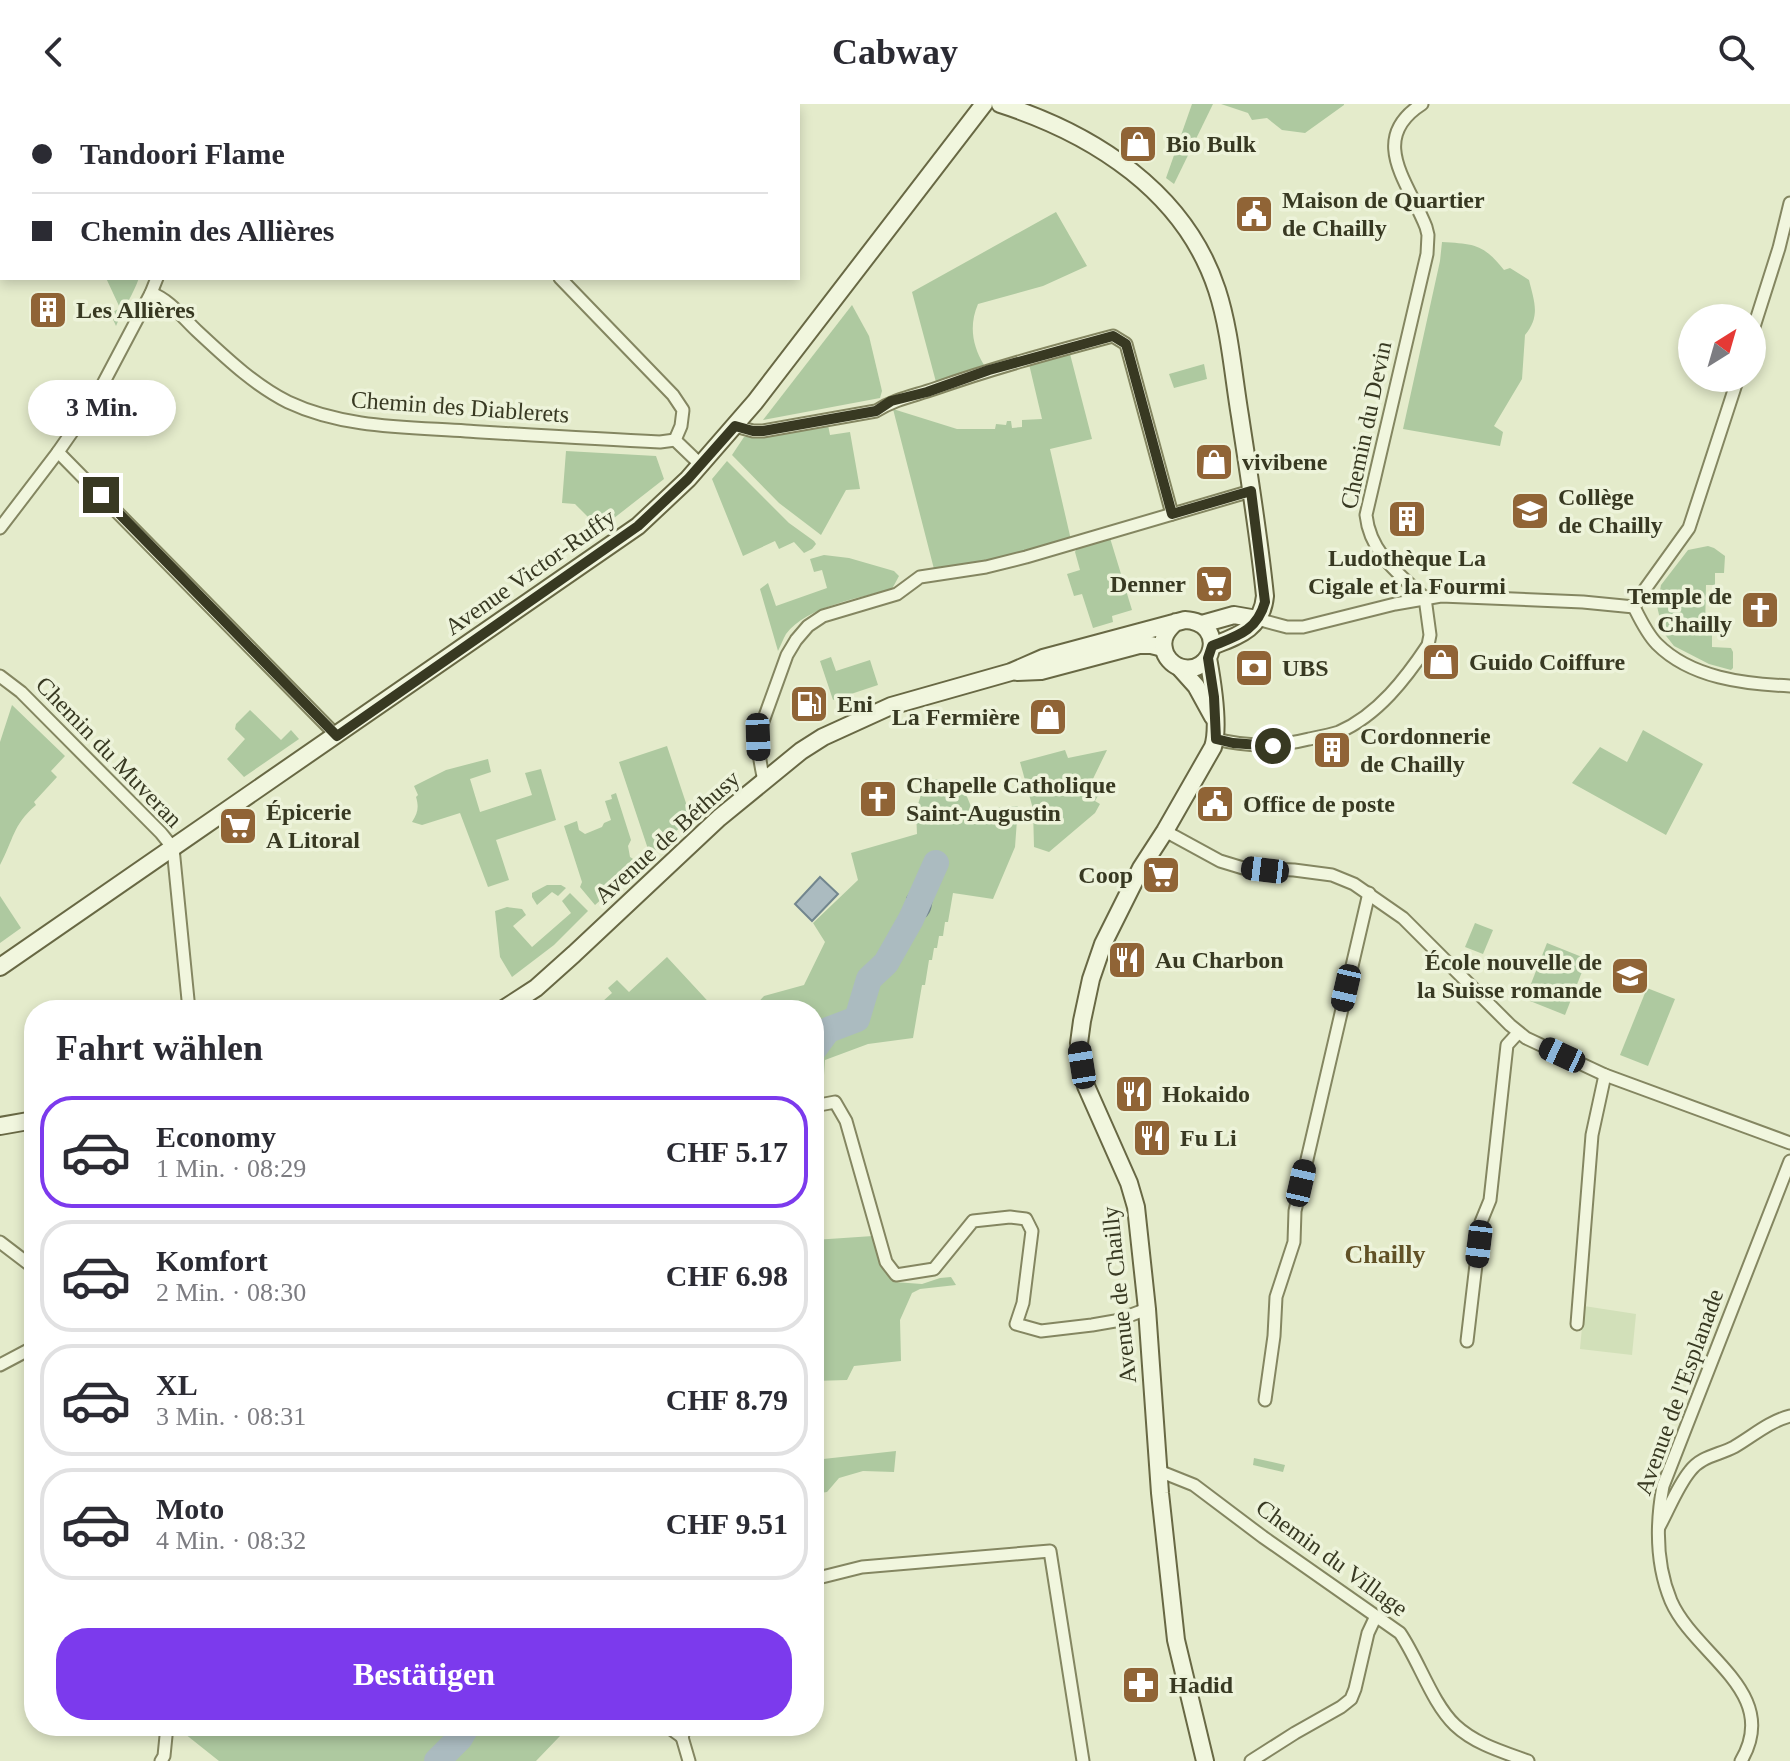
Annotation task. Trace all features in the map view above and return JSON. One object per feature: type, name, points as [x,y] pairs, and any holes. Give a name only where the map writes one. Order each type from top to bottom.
[{"type":"street","name":"Avenue Victor-Ruffy","points":[[0,967],[638,526],[701,465],[735,426],[984,104]]},
{"type":"street","points":[[1000,104],[1096,145],[1146,182],[1185,227],[1217,290],[1251,491],[1265,596],[1262,611],[1242,635],[1210,652],[1198,666],[1179,667]]},
{"type":"street","name":"Chemin du Devin","points":[[1422,104],[1399,124],[1393,144],[1398,167],[1428,235],[1424,265],[1366,515],[1373,544],[1384,560],[1425,598]]},
{"type":"street","points":[[1761,304],[1790,203]]},
{"type":"street","points":[[0,528],[95,399],[156,280]]},
{"type":"street","points":[[562,280],[673,395],[683,410],[675,440],[701,465]]},
{"type":"street","name":"Chemin des Diablerets","points":[[151,293],[162,297],[236,366],[267,390],[333,419],[420,429],[660,442],[675,440]]},
{"type":"street","points":[[735,426],[763,431],[876,411],[891,401],[1113,336],[1126,344],[1172,514]]},
{"type":"street","points":[[1634,607],[1689,528],[1733,392]]},
{"type":"street","points":[[58,452],[337,736]]},
{"type":"street","points":[[764,781],[759,757],[761,727],[787,655],[802,633],[819,619],[897,594],[920,577],[1013,560],[1251,491]]},
{"type":"street","points":[[1257,619],[1287,627],[1303,627],[1425,598],[1457,595],[1634,607]]},
{"type":"street","points":[[1202,624],[1211,638],[1216,739],[1273,746],[1339,732],[1373,710],[1392,693],[1428,645],[1430,635],[1425,598]]},
{"type":"street","points":[[1634,607],[1655,643],[1687,664],[1732,681],[1790,686]]},
{"type":"street","name":"Avenue de Béthusy","points":[[517,1000],[536,988],[719,818],[801,751],[823,737],[887,707],[1011,672],[1038,659],[1185,620],[1202,624],[1234,615],[1257,619]]},
{"type":"street","points":[[1176,622],[1163,640],[1163,648],[1167,657],[1196,686],[1214,718]]},
{"type":"street","name":"Avenue de Béthusy","points":[[1011,672],[1041,671],[1139,645],[1163,648]]},
{"type":"street","name":"Chemin du Muveran","points":[[0,676],[21,692],[173,848],[188,1000]]},
{"type":"street","name":"Avenue de Chailly","points":[[1205,1761],[1176,1640],[1134,1196],[1086,1086],[1079,1043],[1091,979],[1103,944],[1141,868],[1216,739]]},
{"type":"street","points":[[1165,831],[1220,861],[1243,868],[1332,875],[1354,884],[1403,918],[1518,1033],[1605,1075],[1790,1143]]},
{"type":"street","points":[[1265,1400],[1276,1297],[1294,1242],[1295,1211],[1369,893]]},
{"type":"street","points":[[1467,1341],[1481,1222],[1490,1200],[1507,1045],[1518,1033]]},
{"type":"street","points":[[1577,1324],[1592,1135],[1605,1075]]},
{"type":"street","points":[[824,1104],[835,1102],[846,1121],[886,1262],[896,1275],[934,1269],[973,1221],[1010,1217],[1026,1219],[1032,1231],[1023,1303],[1016,1324],[1041,1331],[1115,1321],[1147,1309]]},
{"type":"street","points":[[0,1126],[24,1122]]},
{"type":"street","name":"Avenue de l'Esplanade","points":[[1741,1761],[1753,1736],[1747,1699],[1732,1676],[1687,1628],[1671,1601],[1661,1565],[1659,1509],[1663,1486],[1790,1161]]},
{"type":"street","points":[[0,1242],[24,1260]]},
{"type":"street","points":[[0,1365],[24,1352]]},
{"type":"street","points":[[1658,1529],[1690,1471],[1703,1459],[1722,1453],[1759,1429],[1790,1416]]},
{"type":"street","name":"Chemin du Village","points":[[1159,1471],[1194,1485],[1400,1633],[1438,1703],[1455,1725],[1491,1748],[1528,1761]]},
{"type":"street","points":[[824,1576],[862,1567],[1050,1551],[1083,1761]]},
{"type":"street","points":[[1251,1761],[1351,1699],[1368,1633],[1376,1616]]},
{"type":"street","points":[[161,1761],[166,1736]]},
{"type":"street","points":[[685,1736],[689,1761]]},
{"type":"green space","points":[[1192,104],[1213,104],[1174,184],[1166,178]]},
{"type":"green space","points":[[1221,104],[1344,105],[1305,133],[1282,130],[1267,118],[1252,120],[1248,113]]},
{"type":"green space","points":[[1056,212],[1087,266],[1043,286],[978,304],[973,335],[984,365],[936,382],[912,292]]},
{"type":"green space","points":[[1442,242],[1478,247],[1504,270],[1510,268],[1529,280],[1535,315],[1525,335],[1522,379],[1494,426],[1503,432],[1500,446],[1403,429]]},
{"type":"green space","points":[[107,280],[138,280],[116,326],[111,315],[120,308]]},
{"type":"green space","points":[[852,305],[869,336],[882,391],[880,398],[763,420]]},
{"type":"green space","points":[[1070,354],[1092,439],[1050,449],[1071,540],[988,562],[934,569],[893,409],[957,429],[995,429],[996,424],[1006,425],[1007,421],[1011,421],[1012,428],[1022,427],[1022,420],[1042,419],[1029,364]]},
{"type":"green space","points":[[1204,364],[1207,379],[1174,388],[1169,374]]},
{"type":"green space","points":[[828,425],[830,435],[850,432],[860,489],[846,490],[821,535],[779,503],[732,455],[744,437]]},
{"type":"green space","points":[[566,451],[656,456],[664,479],[600,529],[575,504],[562,503]]},
{"type":"green space","points":[[727,461],[789,523],[814,541],[816,544],[812,549],[804,553],[794,542],[779,549],[775,541],[743,556],[712,479]]},
{"type":"green space","points":[[1110,538],[1132,610],[1112,616],[1113,622],[1093,628],[1082,594],[1074,596],[1067,574],[1080,570],[1075,552],[1077,548]]},
{"type":"green space","points":[[1708,546],[1725,556],[1724,573],[1715,573],[1715,585],[1706,585],[1705,630],[1712,630],[1712,647],[1731,648],[1731,670],[1709,664],[1674,646],[1663,632],[1657,606],[1661,585],[1688,550]]},
{"type":"green space","points":[[824,555],[849,558],[894,571],[899,576],[892,589],[835,604],[807,616],[786,634],[778,651],[760,589],[768,583],[776,606],[827,588],[822,570],[814,572],[810,559]]},
{"type":"green space","points":[[831,657],[836,671],[870,660],[878,685],[833,700],[820,661]]},
{"type":"green space","points":[[12,705],[65,756],[51,771],[57,777],[34,802],[36,805],[18,826],[0,865],[0,742]]},
{"type":"green space","points":[[250,710],[281,740],[291,730],[299,739],[244,777],[227,759],[245,739],[235,729]]},
{"type":"green space","points":[[1643,730],[1703,764],[1666,835],[1572,783],[1600,747],[1627,762]]},
{"type":"green space","points":[[667,746],[691,818],[668,838],[659,828],[652,834],[661,845],[650,855],[619,762]]},
{"type":"green space","points":[[1065,750],[1068,758],[1107,750],[1091,783],[1095,786],[1093,790],[1099,794],[1095,801],[1100,804],[1095,813],[1049,852],[1034,847],[1033,809],[1020,762]]},
{"type":"green space","points":[[488,759],[491,772],[470,779],[480,812],[532,795],[525,773],[541,769],[556,820],[496,840],[509,880],[488,887],[460,813],[422,825],[412,822],[418,807],[414,786],[446,770]]},
{"type":"green space","points":[[926,778],[961,782],[972,809],[1018,806],[1015,847],[993,899],[953,893],[948,922],[945,922],[943,936],[939,936],[932,960],[929,960],[925,985],[922,985],[913,1038],[868,1044],[825,1060],[824,1076],[824,1000],[760,1000],[764,996],[804,985],[825,942],[813,923],[858,880],[851,853],[917,834],[916,811]]},
{"type":"green space","points":[[616,793],[631,840],[628,846],[630,857],[641,864],[595,905],[580,887],[582,882],[564,826],[577,821],[579,830],[585,834],[602,827],[611,820],[605,801],[612,799],[611,795]]},
{"type":"green space","points":[[547,885],[566,888],[558,896],[552,892],[537,905],[532,893]]},
{"type":"green space","points":[[570,893],[588,911],[554,945],[512,977],[500,957],[495,911],[507,907],[522,909],[526,915],[513,926],[532,947],[571,913],[562,901]]},
{"type":"green space","points":[[0,896],[21,928],[0,943]]},
{"type":"green space","points":[[1475,923],[1493,930],[1483,954],[1465,947]]},
{"type":"green space","points":[[1547,943],[1587,959],[1565,1015],[1525,999]]},
{"type":"green space","points":[[667,957],[707,1000],[604,1000],[612,993],[608,988],[617,980],[629,992]]},
{"type":"green space","points":[[1647,988],[1675,999],[1648,1066],[1620,1055]]},
{"type":"green space","points":[[873,1236],[885,1270],[894,1282],[922,1284],[951,1277],[956,1285],[920,1289],[912,1293],[900,1320],[901,1361],[854,1366],[847,1380],[824,1381],[824,1239]]},
{"type":"green space","points":[[1584,1306],[1636,1314],[1632,1355],[1580,1349]]},
{"type":"green space","points":[[896,1451],[894,1472],[863,1471],[839,1478],[824,1492],[824,1459]]},
{"type":"green space","points":[[1254,1458],[1285,1465],[1283,1472],[1253,1465]]},
{"type":"green space","points":[[188,1736],[560,1736],[536,1761],[219,1761]]},
{"type":"shaded area","points":[[820,877],[838,894],[812,921],[795,904]]},
{"type":"shaded area","points":[[919,880],[928,882],[930,908],[924,917],[911,919],[907,898]]},
{"type":"waterway","points":[[824,1035],[828,1030],[857,1019],[869,979],[886,963],[911,919],[936,863]]},
{"type":"waterway","points":[[437,1761],[461,1736]]},
{"type":"place","name":"Bio Bulk","points":[[1138,144]]},
{"type":"place","name":"Maison de Quartier de Chailly","points":[[1254,214]]},
{"type":"place","name":"Les Allières","points":[[48,310]]},
{"type":"place","name":"vivibene","points":[[1214,462]]},
{"type":"place","name":"Collège de Chailly","points":[[1530,511]]},
{"type":"place","name":"Ludothèque La Cigale et la Fourmi","points":[[1407,519]]},
{"type":"place","name":"Denner","points":[[1214,584]]},
{"type":"place","name":"Temple de Chailly","points":[[1760,610]]},
{"type":"place","name":"Guido Coiffure","points":[[1441,662]]},
{"type":"place","name":"UBS","points":[[1254,668]]},
{"type":"place","name":"Eni","points":[[809,704]]},
{"type":"place","name":"La Fermière","points":[[1048,717]]},
{"type":"place","name":"Cordonnerie de Chailly","points":[[1332,750]]},
{"type":"place","name":"Chapelle Catholique Saint-Augustin","points":[[878,799]]},
{"type":"place","name":"Office de poste","points":[[1215,804]]},
{"type":"place","name":"Épicerie A Litoral","points":[[238,826]]},
{"type":"place","name":"Coop","points":[[1161,875]]},
{"type":"place","name":"Au Charbon","points":[[1127,960]]},
{"type":"place","name":"École nouvelle de la Suisse romande","points":[[1630,976]]},
{"type":"place","name":"Hokaido","points":[[1134,1094]]},
{"type":"place","name":"Fu Li","points":[[1152,1138]]},
{"type":"place","name":"Hadid","points":[[1141,1685]]},
{"type":"district","name":"Chailly","points":[[1385,1254]]},
{"type":"route","points":[[101,495],[337,736],[638,526],[688,479],[735,426],[763,431],[876,411],[891,401],[1113,336],[1126,344],[1172,514],[1251,491],[1265,602],[1257,619],[1242,635],[1212,646],[1208,658],[1216,739],[1273,746]]}]
